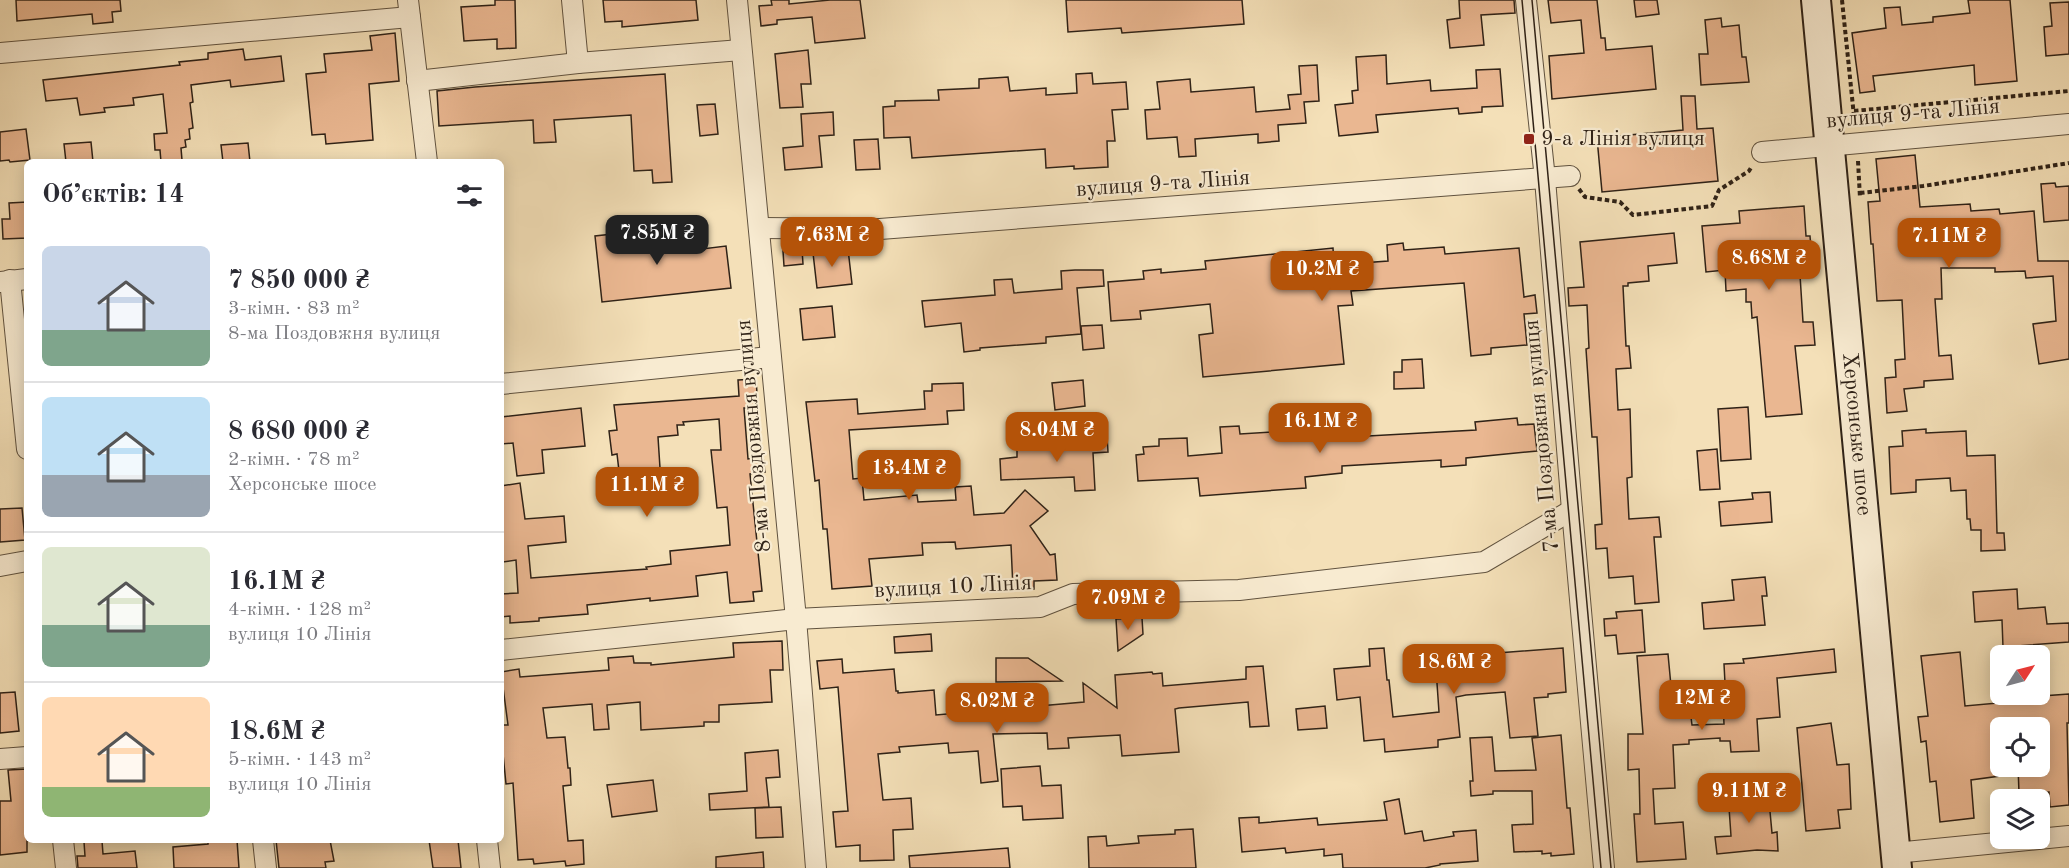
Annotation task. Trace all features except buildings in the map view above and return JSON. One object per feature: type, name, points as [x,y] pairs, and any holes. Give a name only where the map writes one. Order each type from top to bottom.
[{"type":"main road","name":"Херсонське шосе","points":[[1816,0],[1896,860]]},
{"type":"street","points":[[572,0],[578,63]]},
{"type":"street","name":"8-ма Поздовжня вулиця","points":[[737,0],[796,619],[816,868]]},
{"type":"street","name":"7-ма Поздовжня вулиця","points":[[1526,0],[1545,179],[1604,868]]},
{"type":"street","points":[[0,53],[409,9],[427,159]]},
{"type":"street","points":[[417,81],[578,63],[741,50]]},
{"type":"street","name":"вулиця 9-та Лінія","points":[[1762,152],[2069,124]]},
{"type":"street","name":"вулиця 9-та Лінія","points":[[759,228],[880,229],[1570,176]]},
{"type":"street","points":[[12,280],[24,415]]},
{"type":"street","points":[[504,384],[770,357]]},
{"type":"street","name":"вулиця 10 Лінія","points":[[504,650],[796,619],[1040,607],[1073,594],[1239,590],[1484,562],[1572,510]]},
{"type":"street","points":[[0,566],[24,562]]},
{"type":"street","points":[[0,759],[24,757]]},
{"type":"street","points":[[1896,860],[2069,836]]},
{"type":"street","points":[[63,843],[66,868]]},
{"type":"street","points":[[263,843],[266,868]]},
{"type":"street","points":[[487,843],[490,868]]},
{"type":"path","points":[[1854,111],[2069,91]]},
{"type":"path","points":[[1570,176],[1585,197],[1620,202],[1633,215],[1712,206],[1719,190],[1749,171],[1762,152]]},
{"type":"path","points":[[1860,193],[2069,164]]},
{"type":"tram line","points":[[1522,0],[1601,868]]},
{"type":"tram line","points":[[1532,0],[1611,868]]},
{"type":"place","name":"9-а Лінія вулиця","points":[[1529,139]]}]
